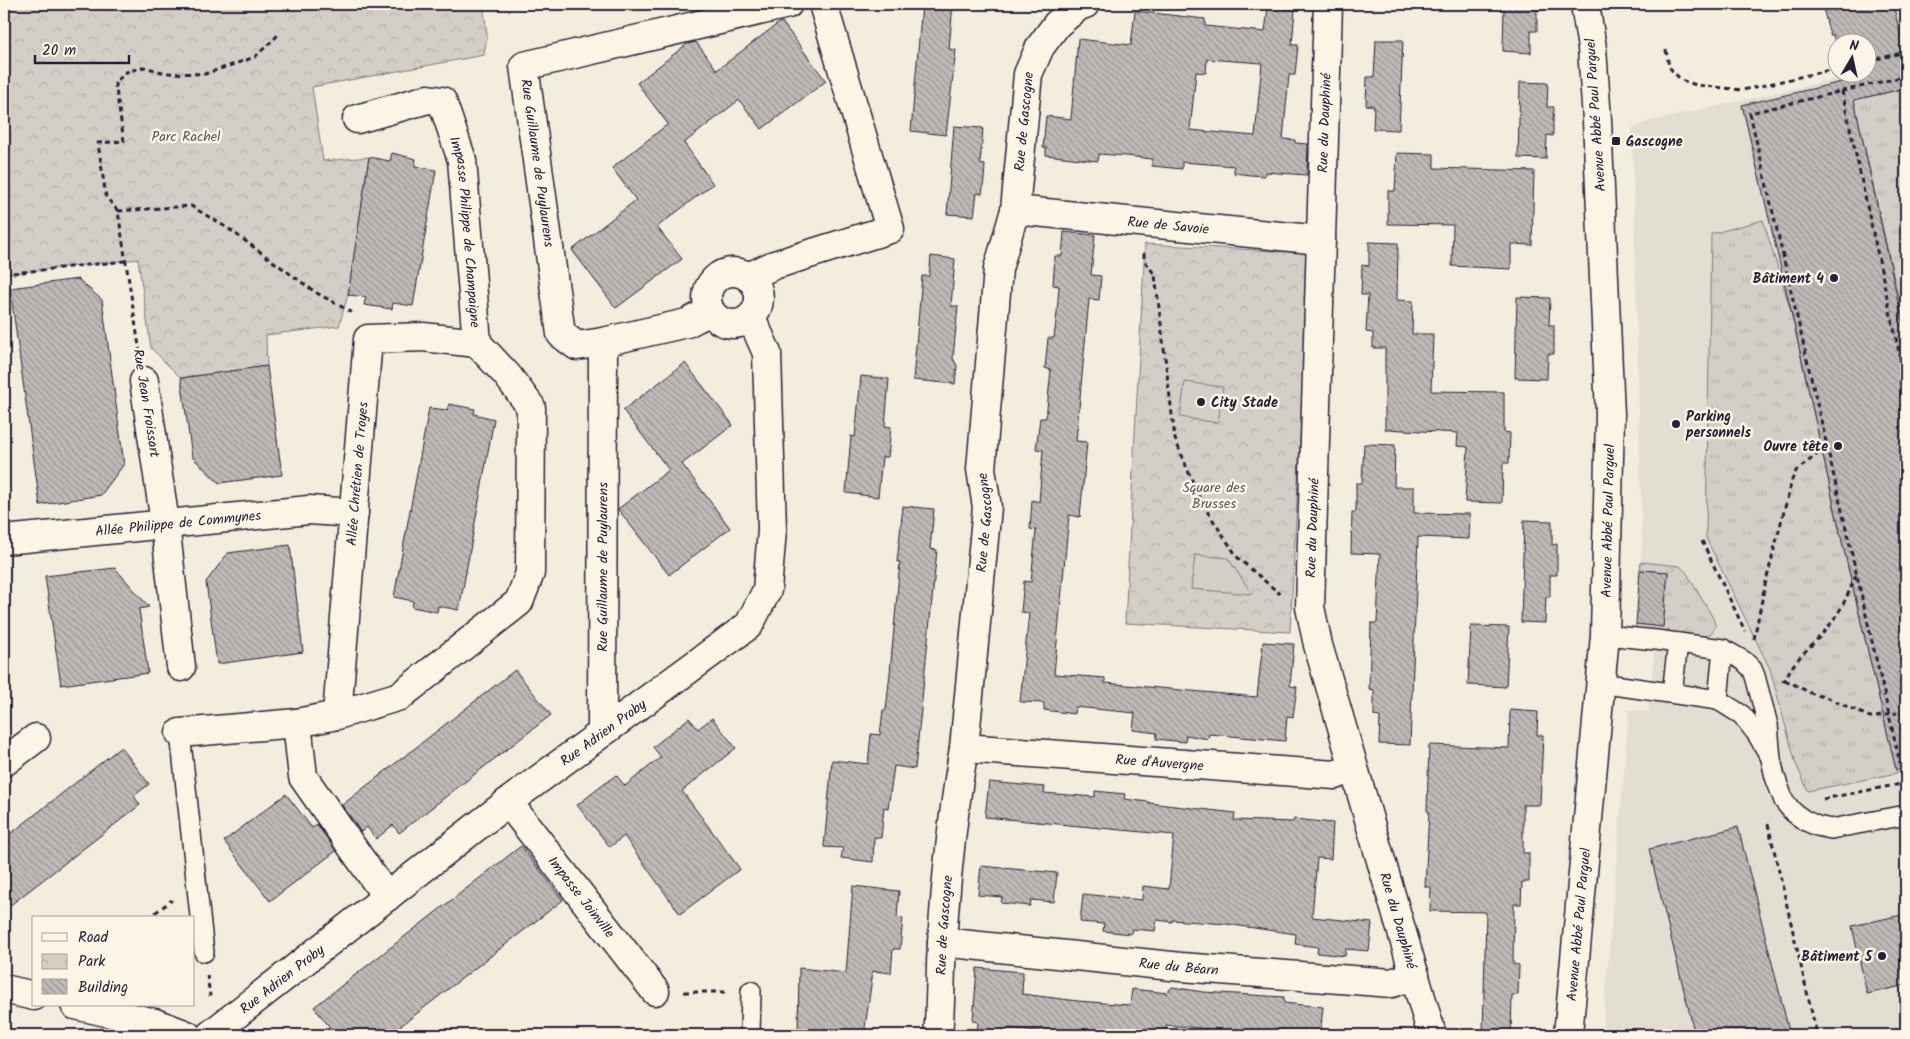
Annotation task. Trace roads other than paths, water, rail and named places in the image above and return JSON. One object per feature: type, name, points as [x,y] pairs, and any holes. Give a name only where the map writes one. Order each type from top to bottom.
[{"type":"street","name":"Rue Guillaume de Puylaurens","points":[[710,310],[687,323],[603,342],[577,346],[561,334],[524,66],[788,4]]},
{"type":"street","points":[[748,277],[774,265],[890,229],[823,4]]},
{"type":"street","name":"Rue de Gascogne","points":[[938,1035],[941,1008],[942,942],[958,784],[964,748],[987,507],[981,469],[998,268],[1015,210],[1028,74],[1040,47],[1057,24],[1079,6],[1085,4]]},
{"type":"street","name":"Rue du Dauphiné","points":[[1328,4],[1310,607],[1318,645],[1353,768],[1432,1035]]},
{"type":"street","name":"Avenue Abbé Paul Parguel","points":[[1568,1035],[1605,635],[1610,414],[1597,111],[1592,48],[1585,4]]},
{"type":"street","name":"Impasse Philippe de Champaigne","points":[[297,722],[337,715],[400,696],[518,602],[530,573],[531,407],[508,375],[477,343],[462,160],[442,101],[428,99],[357,119]]},
{"type":"street","name":"Rue de Savoie","points":[[1015,210],[1321,240]]},
{"type":"street","points":[[732,272],[748,277],[757,289],[759,296],[756,311],[750,317],[737,324],[729,324],[715,317],[707,303],[710,286],[723,274],[732,272]]},
{"type":"street","name":"Rue Adrien Proby","points":[[213,1033],[508,802],[749,625],[767,590],[772,530],[767,353],[750,317]]},
{"type":"street","name":"Allée Chrétien de Troyes","points":[[337,715],[368,339],[423,337],[477,343]]},
{"type":"street","name":"Rue Guillaume de Puylaurens","points":[[602,732],[603,342]]},
{"type":"street","name":"Rue Jean Froissart","points":[[144,381],[165,523],[181,667]]},
{"type":"street","name":"Allée Philippe de Commynes","points":[[4,540],[309,510],[354,513]]},
{"type":"street","points":[[180,733],[297,722],[303,777],[387,897]]},
{"type":"street","points":[[4,762],[36,738]]},
{"type":"street","name":"Rue d'Auvergne","points":[[964,748],[1335,774],[1353,768]]},
{"type":"street","name":"Impasse Joinville","points":[[508,802],[655,991]]},
{"type":"street","name":"Rue du Béarn","points":[[942,942],[1181,967],[1382,982],[1392,982],[1415,976]]},
{"type":"street","points":[[4,989],[32,996]]},
{"type":"street","points":[[80,1006],[156,1023],[187,1035]]},
{"type":"lane","points":[[1605,635],[1678,642],[1724,649],[1744,661],[1756,676],[1768,725],[1771,759],[1779,790],[1784,800],[1799,816],[1817,826],[1831,829],[1906,815]]},
{"type":"lane","points":[[1672,693],[1678,642]]},
{"type":"lane","points":[[1718,700],[1724,649]]},
{"type":"lane","points":[[1600,683],[1718,700],[1742,715],[1758,734],[1771,759]]},
{"type":"lane","points":[[180,733],[204,952]]},
{"type":"lane","points":[[750,1035],[751,991]]},
{"type":"place","name":"Gascogne","points":[[1616,141]]},
{"type":"place","name":"Bâtiment 4","points":[[1834,278]]},
{"type":"place","name":"City Stade","points":[[1201,402]]},
{"type":"place","name":"Parking personnels","points":[[1676,424]]},
{"type":"place","name":"Ouvre tête","points":[[1838,446]]},
{"type":"place","name":"Bâtiment 5","points":[[1882,956]]},
{"type":"park label","name":"Parc Rachel","points":[[186,136]]},
{"type":"park label","name":"Square des Brusses","points":[[1214,496]]}]
